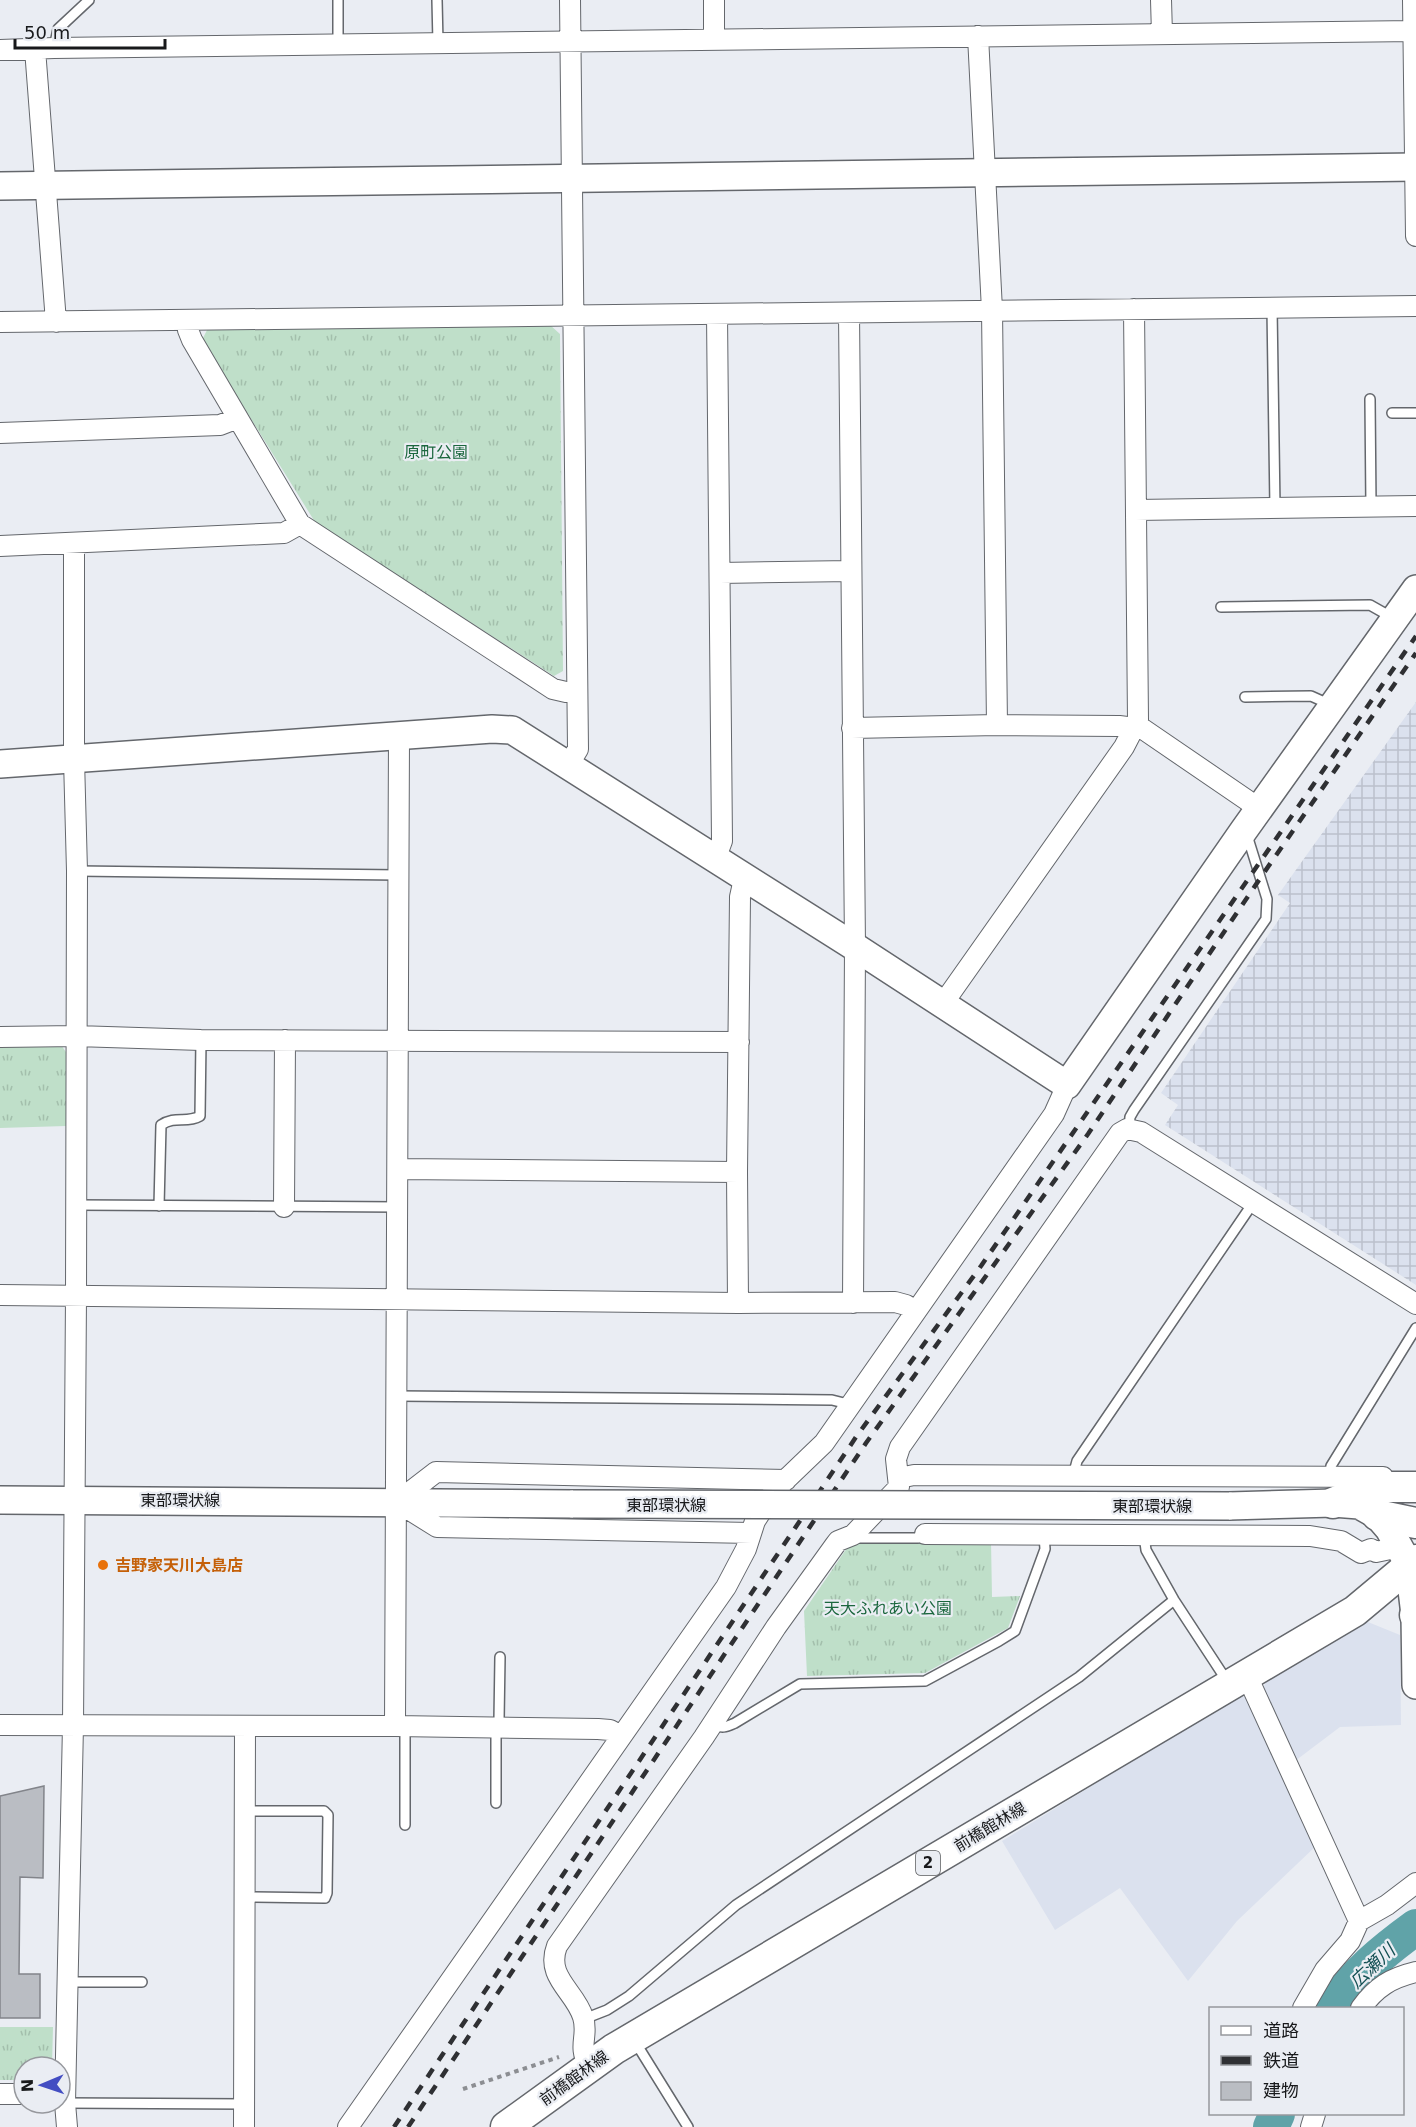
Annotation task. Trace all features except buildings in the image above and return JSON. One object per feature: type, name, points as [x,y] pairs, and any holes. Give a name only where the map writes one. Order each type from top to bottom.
[{"type":"main road","points":[[1331,1490],[1416,1487]]},
{"type":"main road","points":[[1377,1515],[1413,1575]]},
{"type":"main road","name":"前橋館林線","points":[[506,2127],[578,2061],[633,2038],[1238,1681],[1413,1575]]},
{"type":"street","points":[[569,764],[578,749],[570,0]]},
{"type":"street","points":[[714,0],[714,40]]},
{"type":"street","points":[[1161,0],[1162,34]]},
{"type":"street","points":[[1413,0],[1416,236]]},
{"type":"street","points":[[0,50],[1414,31]]},
{"type":"street","points":[[978,36],[992,310],[997,725]]},
{"type":"street","points":[[34,49],[56,322]]},
{"type":"street","points":[[0,186],[1416,167]]},
{"type":"street","points":[[0,322],[1416,306]]},
{"type":"street","points":[[942,1005],[1124,747],[1135,728],[1139,711],[1134,309]]},
{"type":"street","points":[[849,313],[855,947],[853,1303]]},
{"type":"street","points":[[713,856],[722,841],[717,314]]},
{"type":"street","points":[[188,320],[188,330],[192,340],[300,524],[553,688],[566,692],[577,691]]},
{"type":"street","points":[[0,433],[220,425],[238,418]]},
{"type":"street","points":[[1136,510],[1416,506]]},
{"type":"street","points":[[0,546],[284,533],[300,524]]},
{"type":"street","points":[[65,2055],[73,1725],[76,1296],[77,871],[74,759],[74,543]]},
{"type":"street","points":[[720,573],[851,571]]},
{"type":"street","points":[[348,2127],[726,1587],[746,1549],[755,1521],[775,1490],[816,1452],[849,1407],[1054,1114],[1067,1085],[1244,830],[1416,589]]},
{"type":"street","points":[[852,728],[997,725],[1135,728],[1152,734],[1260,809]]},
{"type":"street","points":[[0,764],[506,728],[569,764],[1067,1085]]},
{"type":"street","points":[[399,736],[397,1502],[400,1726]]},
{"type":"street","points":[[738,1303],[736,1172],[740,897],[742,888],[749,880]]},
{"type":"street","points":[[0,1037],[76,1035],[201,1040],[739,1042]]},
{"type":"street","points":[[284,1207],[285,1040]]},
{"type":"street","points":[[578,2061],[583,2055],[584,2019],[557,1975],[553,1960],[557,1946],[835,1545],[838,1541],[853,1536],[899,1487],[896,1459],[900,1448],[1120,1134],[1129,1129],[1141,1132],[1416,1305]]},
{"type":"street","points":[[399,1169],[736,1172]]},
{"type":"street","points":[[0,1295],[738,1303],[895,1302],[916,1311]]},
{"type":"street","points":[[397,1502],[436,1472],[786,1480]]},
{"type":"street","points":[[899,1478],[914,1475],[1073,1476],[1331,1490],[1416,1477]]},
{"type":"street","name":"東部環状線","points":[[0,1500],[1229,1506],[1331,1490],[1377,1515]]},
{"type":"street","points":[[397,1502],[437,1527],[751,1533]]},
{"type":"street","points":[[926,1534],[1325,1537],[1341,1541],[1361,1553],[1371,1549],[1413,1575],[1416,1685]]},
{"type":"street","points":[[1238,1681],[1359,1921]]},
{"type":"street","points":[[0,1725],[400,1726],[609,1730],[621,1736]]},
{"type":"street","points":[[244,2127],[245,1726]]},
{"type":"street","points":[[1304,2007],[1325,1970],[1350,1941],[1359,1921],[1387,1905],[1416,1883]]},
{"type":"street","points":[[1362,2007],[1383,1985],[1395,1977],[1416,1972]]},
{"type":"lane","points":[[54,48],[55,34],[58,29],[89,0]]},
{"type":"lane","points":[[338,0],[338,45]]},
{"type":"lane","points":[[437,0],[438,43]]},
{"type":"lane","points":[[1272,308],[1275,508]]},
{"type":"lane","points":[[1370,399],[1371,507]]},
{"type":"lane","points":[[1392,413],[1416,413]]},
{"type":"lane","points":[[1221,607],[1370,605],[1395,619]]},
{"type":"lane","points":[[1245,697],[1311,696],[1333,706]]},
{"type":"lane","points":[[1129,1129],[1130,1117],[1134,1110],[1266,919],[1268,906],[1265,891],[1252,846],[1244,830]]},
{"type":"lane","points":[[77,871],[398,875]]},
{"type":"lane","points":[[159,1206],[160,1125],[170,1120],[191,1120],[200,1116],[201,1040]]},
{"type":"lane","points":[[1073,1476],[1077,1461],[1253,1203]]},
{"type":"lane","points":[[76,1205],[398,1207]]},
{"type":"lane","points":[[1331,1490],[1331,1466],[1416,1328]]},
{"type":"lane","points":[[398,1396],[832,1400],[849,1407]]},
{"type":"lane","points":[[853,1536],[858,1538],[918,1538],[926,1534]]},
{"type":"lane","points":[[712,1724],[724,1728],[735,1723],[800,1684],[925,1681],[999,1641],[1015,1631],[1045,1548],[1044,1535]]},
{"type":"lane","points":[[1144,1535],[1146,1550],[1174,1600],[1220,1667],[1238,1681]]},
{"type":"lane","points":[[584,2019],[607,2010],[629,1996],[736,1905],[1079,1677],[1174,1600]]},
{"type":"lane","points":[[496,1803],[496,1736],[500,1657]]},
{"type":"lane","points":[[400,1726],[405,1825]]},
{"type":"lane","points":[[244,1897],[325,1898],[327,1893],[328,1815],[324,1811],[246,1811]]},
{"type":"lane","points":[[67,1982],[142,1982]]},
{"type":"lane","points":[[633,2038],[688,2127]]},
{"type":"lane","points":[[72,2097],[244,2104]]},
{"type":"path","points":[[463,2089],[578,2061]]},
{"type":"shaded area","points":[[1416,702],[1416,1285],[1165,1125],[1178,1105],[1161,1093],[1290,903],[1278,895]]},
{"type":"shaded area","points":[[1363,1620],[1400,1635],[1401,1725],[1340,1727],[1295,1761],[1262,1691],[1267,1680]]},
{"type":"shaded area","points":[[1238,1696],[1251,1697],[1317,1845],[1237,1921],[1188,1981],[1120,1888],[1055,1930],[1002,1841]]},
{"type":"green space","name":"原町公園","points":[[550,325],[560,334],[563,671],[554,676],[315,522],[202,340],[207,330]]},
{"type":"green space","points":[[0,1045],[61,1045],[66,1052],[66,1126],[0,1128]]},
{"type":"green space","name":"天大ふれあい公園","points":[[991,1541],[992,1597],[1020,1596],[1008,1628],[925,1673],[807,1676],[804,1611],[847,1548],[859,1542]]},
{"type":"green space","points":[[0,2027],[53,2027],[52,2055],[12,2055],[12,2080],[0,2080]]},
{"type":"waterway","name":"広瀬川","points":[[1333,2007],[1370,1964],[1416,1927]]},
{"type":"waterway","name":"広瀬川","points":[[1271,2127],[1277,2115]]},
{"type":"railway","points":[[394,2127],[856,1437],[981,1266],[1416,636]]},
{"type":"railway","points":[[408,2127],[866,1443],[1088,1134],[1261,877],[1416,653]]},
{"type":"place","name":"吉野家天川大島店","points":[[103,1565]]}]
